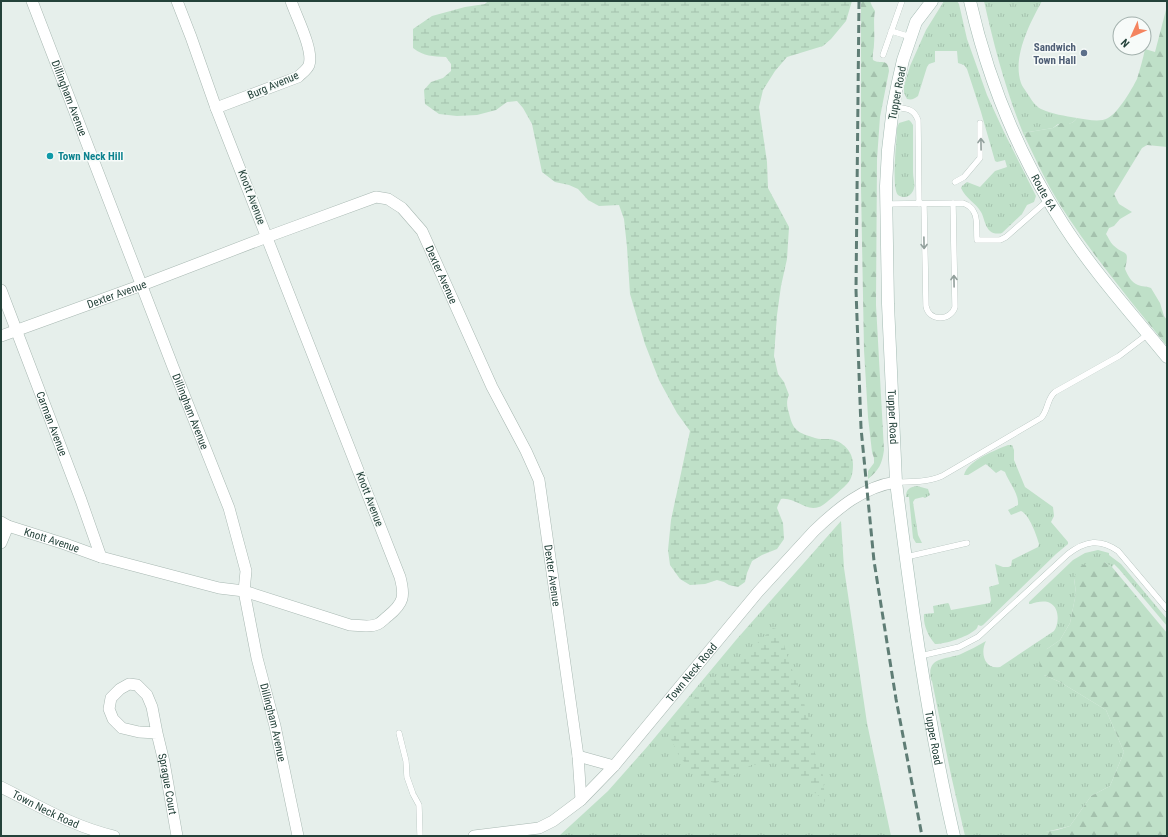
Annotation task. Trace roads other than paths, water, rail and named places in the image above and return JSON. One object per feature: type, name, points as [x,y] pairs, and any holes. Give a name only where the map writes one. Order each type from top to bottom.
[{"type":"main road","points":[[916,22],[921,1]]},
{"type":"main road","name":"Tupper Road","points":[[932,1],[916,22],[910,37],[899,76],[893,107],[887,164],[886,204],[888,304],[896,482],[920,656],[934,740],[954,836]]},
{"type":"main road","name":"Route 6A","points":[[970,1],[984,54],[1005,114],[1048,200],[1079,247],[1167,357]]},
{"type":"street","name":"Dillingham Avenue","points":[[32,1],[229,508],[246,571],[244,591],[257,658],[275,726],[298,836]]},
{"type":"street","name":"Knott Avenue","points":[[5,524],[101,557],[220,588],[244,591],[350,625],[368,626],[378,624],[396,610],[402,600],[403,589],[397,570],[216,108],[177,1]]},
{"type":"street","name":"Burg Avenue","points":[[216,108],[298,77],[305,72],[309,64],[310,56],[308,45],[291,1]]},
{"type":"street","name":"Dexter Avenue","points":[[1,336],[142,285],[267,236],[376,197],[388,199],[402,208],[422,231],[492,387],[526,451],[538,480],[578,756],[581,800]]},
{"type":"street","name":"Carman Avenue","points":[[1,290],[81,500],[101,557]]},
{"type":"street","name":"Town Neck Road","points":[[474,836],[537,832],[581,800],[614,766],[758,592],[814,531],[854,498],[872,488],[896,482]]},
{"type":"street","points":[[1,542],[5,524]]},
{"type":"street","name":"Sprague Court","points":[[157,733],[139,732],[122,728],[113,719],[110,709],[111,698],[120,689],[129,684],[137,685],[147,696],[152,707],[164,762],[177,836]]},
{"type":"street","points":[[578,756],[614,766]]},
{"type":"street","name":"Town Neck Road","points":[[1,787],[55,815],[99,835],[114,836]]},
{"type":"lane","points":[[883,55],[902,1]]},
{"type":"lane","points":[[891,31],[910,37]]},
{"type":"lane","points":[[893,107],[912,110],[918,120],[926,306],[929,314],[936,317],[949,316],[952,314],[955,307],[952,203]]},
{"type":"lane","points":[[955,182],[964,177],[980,158],[980,123]]},
{"type":"lane","points":[[886,204],[963,203],[974,210],[976,215],[977,240],[1000,240],[1006,237],[1048,200]]},
{"type":"lane","points":[[896,482],[926,481],[935,479],[990,449],[1041,418],[1045,414],[1050,396],[1055,392],[1119,356],[1148,334]]},
{"type":"lane","points":[[906,557],[967,542]]},
{"type":"lane","points":[[920,656],[959,647],[978,637],[1068,554],[1075,549],[1097,542],[1111,546],[1118,551],[1167,608]]},
{"type":"lane","points":[[400,733],[406,761],[407,777],[419,805],[420,836]]},
{"type":"railway","points":[[859,1],[856,290],[861,428],[874,561],[896,699],[922,836]]},
{"type":"place","name":"Sandwich Town Hall","points":[[1084,53]]},
{"type":"place","name":"Town Neck Hill","points":[[50,156]]}]
